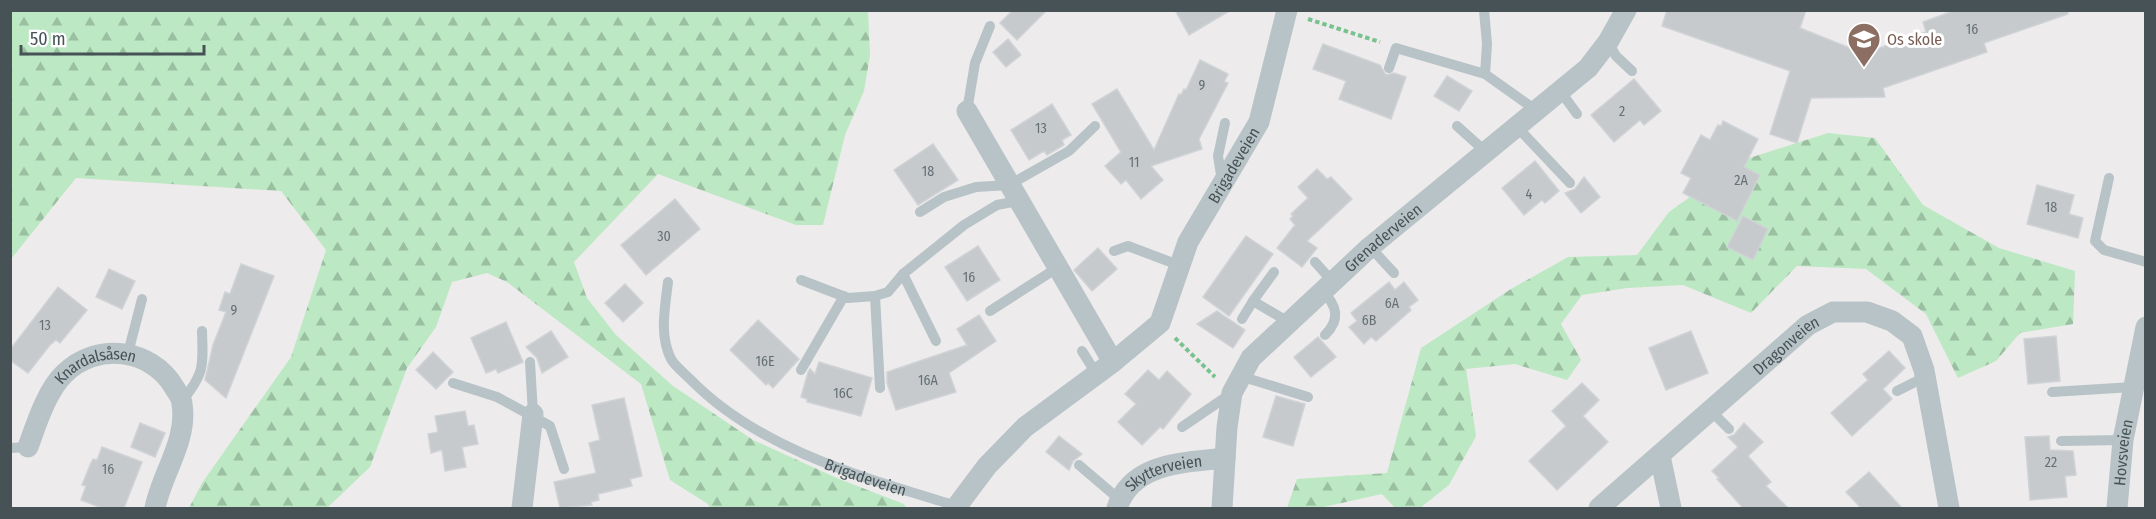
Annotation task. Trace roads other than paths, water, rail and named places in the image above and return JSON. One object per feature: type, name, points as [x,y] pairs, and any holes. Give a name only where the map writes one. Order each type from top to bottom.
[{"type":"street","name":"Grenaderveien","points":[[1236,385],[1251,358],[1287,321],[1370,247],[1588,68],[1608,42],[1623,11]]},
{"type":"street","name":"Brigadeveien","points":[[957,506],[987,466],[1025,427],[1105,368],[1160,323],[1188,242],[1259,122],[1287,12]]},
{"type":"street","points":[[967,111],[1057,268],[1105,368]]},
{"type":"street","name":"Dragonveien","points":[[1599,508],[1808,325],[1833,312],[1867,312],[1892,321],[1912,336],[1925,377],[1948,508]]},
{"type":"street","name":"Hovsveien","points":[[2117,508],[2124,440],[2145,327]]},
{"type":"street","name":"Knardalsåsen","points":[[19,448],[64,374],[83,361],[110,353],[128,353],[148,360],[168,376],[182,401],[184,426],[155,508]]},
{"type":"street","points":[[1222,508],[1225,458],[1236,385]]},
{"type":"street","points":[[522,508],[533,414]]},
{"type":"street","points":[[1660,456],[1671,508]]},
{"type":"street","name":"Skytterveien","points":[[1118,504],[1133,481],[1156,468],[1225,458]]},
{"type":"lane","points":[[1484,10],[1487,44],[1485,74]]},
{"type":"lane","points":[[967,111],[975,63],[990,26]]},
{"type":"lane","points":[[1608,42],[1616,56],[1632,71]]},
{"type":"lane","points":[[1389,68],[1396,48],[1485,74],[1537,111]]},
{"type":"lane","points":[[1561,92],[1577,114]]},
{"type":"lane","points":[[1222,185],[1218,156],[1225,123]]},
{"type":"lane","points":[[801,280],[844,296],[875,296],[888,292],[903,274],[964,225],[1014,193],[1069,151],[1095,126]]},
{"type":"lane","points":[[1457,126],[1486,152]]},
{"type":"lane","points":[[1517,127],[1570,183]]},
{"type":"lane","points":[[2109,178],[2095,241],[2104,250],[2145,262]]},
{"type":"lane","points":[[920,212],[945,197],[976,187],[1014,193]]},
{"type":"lane","points":[[1114,251],[1128,246],[1181,266]]},
{"type":"lane","points":[[1370,247],[1394,273]]},
{"type":"lane","points":[[1315,262],[1337,314],[1334,326],[1325,335]]},
{"type":"lane","points":[[990,311],[1057,268]]},
{"type":"lane","points":[[1242,319],[1274,272]]},
{"type":"lane","points":[[903,274],[936,341]]},
{"type":"lane","name":"Brigadeveien","points":[[668,282],[663,335],[672,360],[705,394],[763,433],[837,468],[957,506]]},
{"type":"lane","points":[[801,370],[844,296]]},
{"type":"lane","points":[[875,296],[880,387]]},
{"type":"lane","points":[[128,353],[142,299]]},
{"type":"lane","points":[[1253,301],[1287,321]]},
{"type":"lane","points":[[182,401],[199,380],[203,360],[202,331]]},
{"type":"lane","points":[[1082,351],[1105,368]]},
{"type":"lane","points":[[530,362],[533,414]]},
{"type":"lane","points":[[1897,391],[1925,377]]},
{"type":"lane","points":[[453,383],[497,397],[533,414],[550,426],[564,469]]},
{"type":"lane","points":[[1182,427],[1236,385],[1308,397]]},
{"type":"lane","points":[[2052,392],[2133,387]]},
{"type":"lane","points":[[1710,410],[1729,429]]},
{"type":"lane","points":[[2061,441],[2124,440]]},
{"type":"lane","points":[[1079,465],[1118,504]]},
{"type":"place","name":"Os skole","points":[[1864,68]]}]
